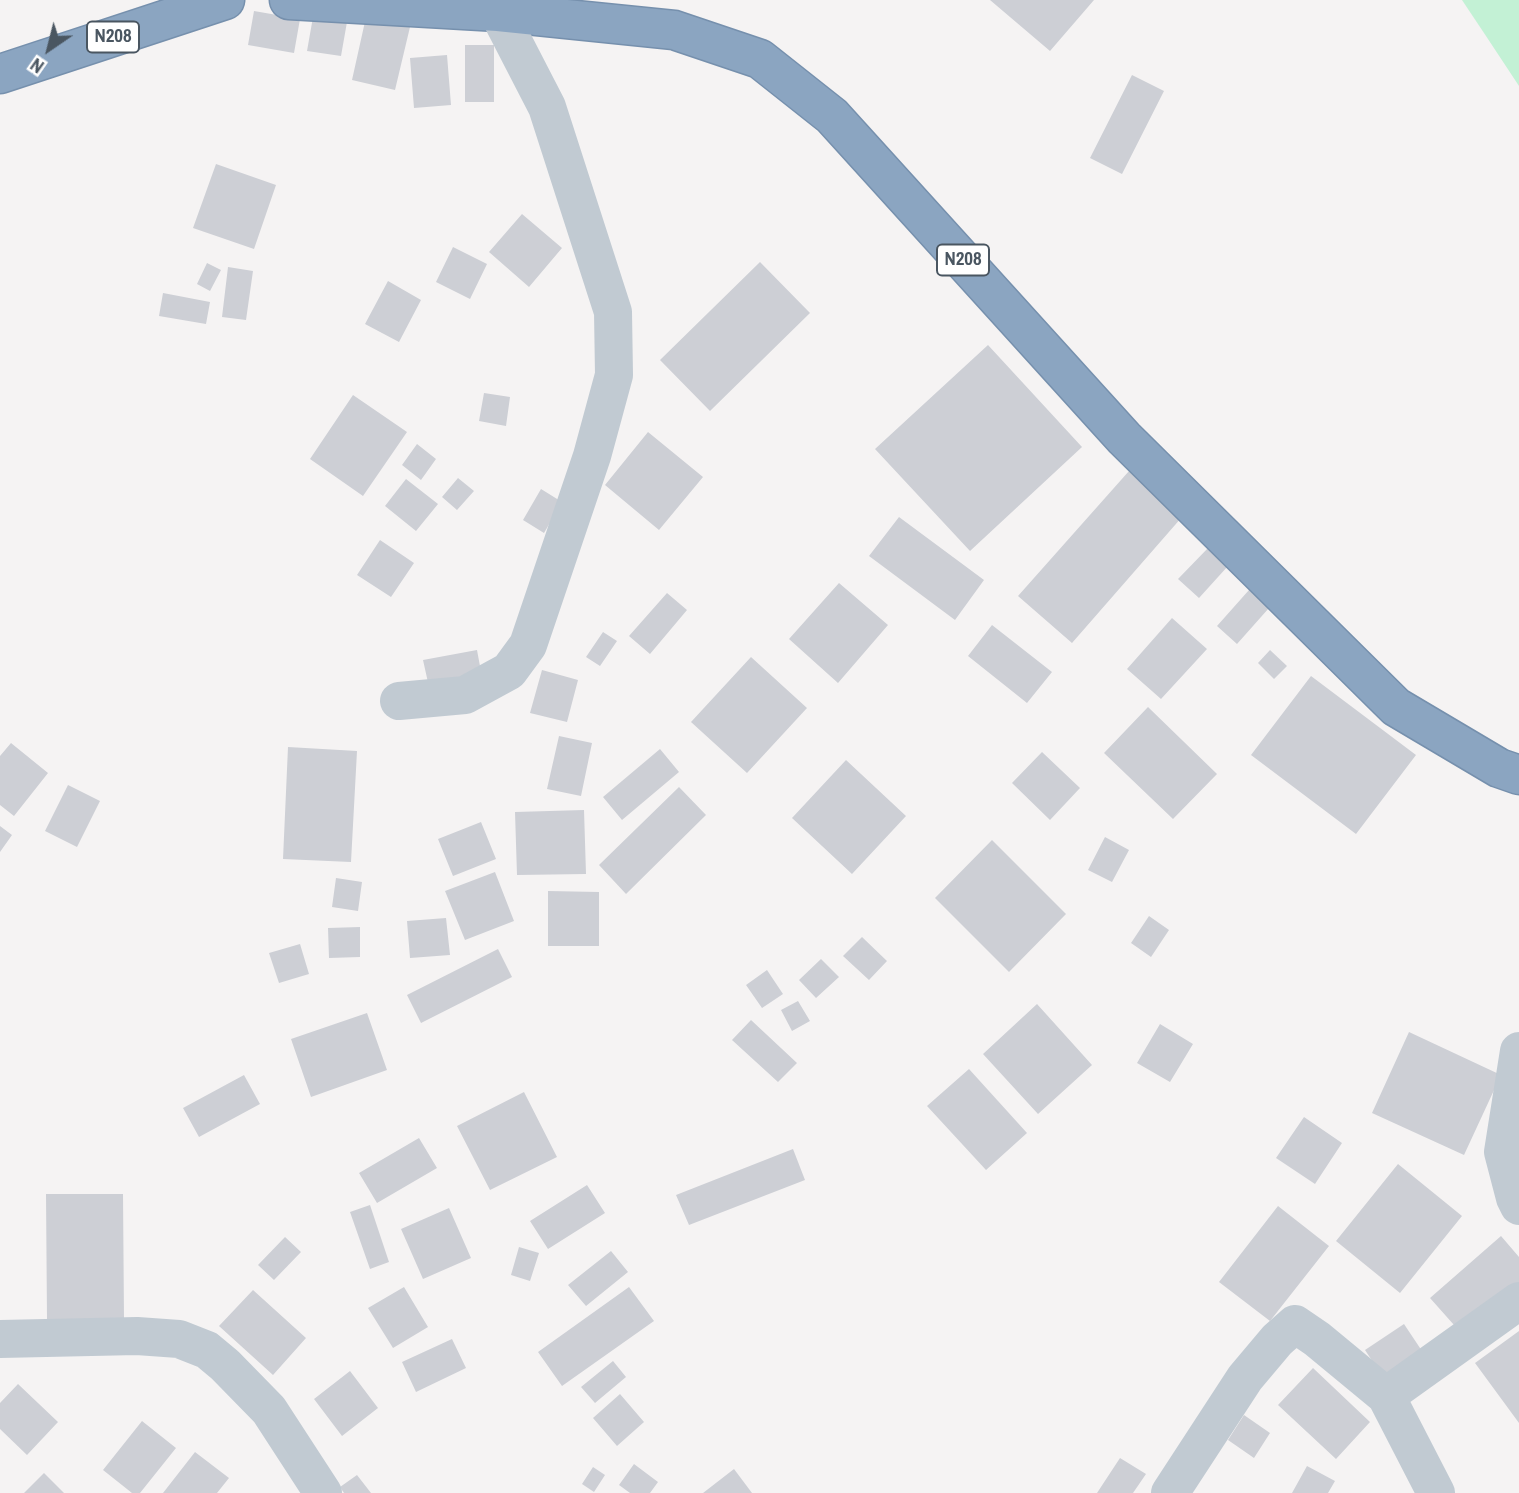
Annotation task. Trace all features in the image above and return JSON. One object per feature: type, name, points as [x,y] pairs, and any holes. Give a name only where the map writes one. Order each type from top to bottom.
[{"type":"highway","name":"N208","points":[[0,74],[225,0]]},
{"type":"highway","name":"N208","points":[[289,0],[498,12],[674,30],[760,59],[832,116],[1124,438],[1396,707],[1499,768],[1519,775]]},
{"type":"street","points":[[399,701],[465,695],[509,671],[528,645],[592,456],[614,375],[613,312],[547,107],[498,12]]},
{"type":"street","points":[[1519,1051],[1503,1152],[1519,1206]]},
{"type":"street","points":[[1386,1396],[1519,1301]]},
{"type":"street","points":[[1170,1493],[1245,1378],[1277,1340],[1295,1324],[1386,1396],[1436,1493]]},
{"type":"street","points":[[0,1339],[137,1336],[179,1339],[206,1350],[225,1365],[269,1410],[323,1493]]},
{"type":"green space","points":[[1462,0],[1519,0],[1519,86],[1486,36]]},
{"type":"building","points":[[990,0],[1094,0],[1050,51]]},
{"type":"building","points":[[254,11],[300,19],[294,53],[248,45]]},
{"type":"building","points":[[313,17],[347,22],[341,56],[307,51]]},
{"type":"building","points":[[366,17],[410,27],[395,90],[352,80]]},
{"type":"building","points":[[465,45],[494,45],[494,102],[465,102]]},
{"type":"building","points":[[447,55],[451,105],[414,108],[410,58]]},
{"type":"building","points":[[1132,75],[1164,91],[1122,174],[1090,158]]},
{"type":"building","points":[[216,164],[276,185],[254,249],[193,228]]},
{"type":"building","points":[[522,214],[562,248],[529,287],[489,252]]},
{"type":"building","points":[[453,247],[487,264],[470,299],[436,282]]},
{"type":"building","points":[[760,262],[810,313],[710,411],[660,360]]},
{"type":"building","points":[[207,263],[221,270],[210,291],[197,284]]},
{"type":"building","points":[[228,267],[253,271],[246,320],[222,317]]},
{"type":"building","points":[[388,281],[421,300],[399,342],[365,324]]},
{"type":"building","points":[[163,293],[210,302],[206,324],[159,316]]},
{"type":"building","points":[[988,345],[1082,447],[970,551],[875,449]]},
{"type":"building","points":[[484,393],[510,397],[506,426],[479,421]]},
{"type":"building","points":[[353,395],[407,432],[363,496],[310,459]]},
{"type":"building","points":[[648,432],[703,477],[659,530],[605,485]]},
{"type":"building","points":[[417,444],[436,459],[421,480],[402,465]]},
{"type":"building","points":[[1129,471],[1182,517],[1072,643],[1018,596]]},
{"type":"building","points":[[458,478],[474,491],[457,510],[442,497]]},
{"type":"building","points":[[406,479],[438,504],[416,531],[385,506]]},
{"type":"building","points":[[541,489],[562,502],[544,533],[523,520]]},
{"type":"building","points":[[899,517],[984,580],[955,620],[869,556]]},
{"type":"building","points":[[380,540],[414,563],[391,597],[357,575]]},
{"type":"building","points":[[1208,548],[1228,566],[1199,598],[1178,579]]},
{"type":"building","points":[[839,583],[888,625],[838,683],[789,639]]},
{"type":"building","points":[[1249,590],[1269,608],[1237,644],[1217,626]]},
{"type":"building","points":[[667,593],[687,610],[650,654],[629,636]]},
{"type":"building","points":[[1172,618],[1207,649],[1161,699],[1127,669]]},
{"type":"building","points":[[992,625],[1052,672],[1027,703],[968,656]]},
{"type":"building","points":[[603,632],[617,641],[600,666],[586,657]]},
{"type":"building","points":[[477,650],[482,677],[429,687],[423,660]]},
{"type":"building","points":[[1270,650],[1287,666],[1274,679],[1258,663]]},
{"type":"building","points":[[751,657],[807,708],[747,773],[691,722]]},
{"type":"building","points":[[542,670],[578,680],[567,722],[530,713]]},
{"type":"building","points":[[1311,676],[1416,755],[1356,834],[1251,755]]},
{"type":"building","points":[[1148,707],[1217,774],[1173,819],[1104,753]]},
{"type":"building","points":[[559,736],[592,743],[581,796],[547,789]]},
{"type":"building","points":[[11,743],[48,773],[14,816],[0,805],[0,756]]},
{"type":"building","points":[[288,747],[357,751],[351,862],[283,859]]},
{"type":"building","points":[[660,749],[679,772],[622,820],[603,797]]},
{"type":"building","points":[[1042,752],[1080,788],[1050,820],[1012,783]]},
{"type":"building","points":[[846,760],[906,816],[852,874],[792,818]]},
{"type":"building","points":[[68,785],[100,801],[77,847],[45,831]]},
{"type":"building","points":[[679,787],[706,815],[626,894],[599,865]]},
{"type":"building","points":[[584,810],[586,874],[517,875],[515,812]]},
{"type":"building","points":[[481,822],[496,859],[453,876],[438,839]]},
{"type":"building","points":[[0,826],[12,835],[0,852]]},
{"type":"building","points":[[1105,837],[1129,850],[1112,882],[1088,870]]},
{"type":"building","points":[[992,840],[1066,914],[1009,972],[935,898]]},
{"type":"building","points":[[495,872],[514,921],[465,940],[445,891]]},
{"type":"building","points":[[336,878],[362,882],[358,911],[332,907]]},
{"type":"building","points":[[548,891],[599,892],[599,946],[548,946]]},
{"type":"building","points":[[1149,916],[1169,930],[1151,957],[1131,943]]},
{"type":"building","points":[[446,918],[450,955],[410,958],[407,921]]},
{"type":"building","points":[[360,927],[360,957],[329,958],[328,928]]},
{"type":"building","points":[[862,937],[887,961],[869,980],[843,956]]},
{"type":"building","points":[[300,944],[309,974],[279,983],[269,953]]},
{"type":"building","points":[[498,949],[512,977],[421,1023],[407,995]]},
{"type":"building","points":[[821,959],[839,977],[816,998],[799,980]]},
{"type":"building","points":[[767,970],[783,994],[762,1008],[746,985]]},
{"type":"building","points":[[798,1001],[810,1021],[792,1031],[781,1010]]},
{"type":"building","points":[[1037,1004],[1092,1065],[1038,1114],[983,1054]]},
{"type":"building","points":[[367,1013],[387,1070],[311,1097],[291,1039]]},
{"type":"building","points":[[751,1020],[797,1063],[778,1082],[732,1040]]},
{"type":"building","points":[[1160,1024],[1193,1044],[1170,1082],[1137,1063]]},
{"type":"building","points":[[1409,1032],[1501,1075],[1464,1155],[1372,1113]]},
{"type":"building","points":[[969,1069],[1027,1133],[986,1170],[927,1106]]},
{"type":"building","points":[[244,1075],[260,1104],[199,1137],[183,1108]]},
{"type":"building","points":[[524,1092],[557,1157],[490,1190],[457,1126]]},
{"type":"building","points":[[1304,1117],[1342,1143],[1315,1184],[1276,1158]]},
{"type":"building","points":[[419,1138],[437,1168],[377,1203],[359,1173]]},
{"type":"building","points":[[793,1149],[805,1180],[689,1225],[676,1195]]},
{"type":"building","points":[[1398,1164],[1462,1216],[1400,1293],[1336,1241]]},
{"type":"building","points":[[587,1185],[605,1213],[548,1249],[530,1221]]},
{"type":"building","points":[[46,1194],[123,1194],[124,1319],[47,1319]]},
{"type":"building","points":[[370,1205],[389,1262],[370,1269],[350,1212]]},
{"type":"building","points":[[1278,1206],[1329,1246],[1270,1321],[1219,1282]]},
{"type":"building","points":[[449,1208],[471,1258],[423,1279],[401,1229]]},
{"type":"building","points":[[1501,1236],[1519,1257],[1519,1284],[1462,1334],[1430,1298]]},
{"type":"building","points":[[285,1237],[301,1252],[274,1280],[258,1265]]},
{"type":"building","points":[[519,1247],[539,1253],[530,1281],[511,1275]]},
{"type":"building","points":[[611,1251],[628,1272],[586,1306],[568,1285]]},
{"type":"building","points":[[404,1287],[428,1327],[393,1348],[368,1308]]},
{"type":"building","points":[[629,1287],[654,1321],[562,1386],[538,1352]]},
{"type":"building","points":[[253,1290],[306,1338],[273,1375],[219,1326]]},
{"type":"building","points":[[1404,1324],[1422,1351],[1383,1377],[1365,1350]]},
{"type":"building","points":[[1519,1331],[1519,1423],[1475,1363]]},
{"type":"building","points":[[452,1339],[466,1368],[416,1392],[402,1362]]},
{"type":"building","points":[[613,1361],[626,1377],[595,1403],[581,1387]]},
{"type":"building","points":[[1313,1368],[1370,1422],[1336,1459],[1278,1405]]},
{"type":"building","points":[[350,1371],[378,1408],[342,1436],[314,1399]]},
{"type":"building","points":[[18,1384],[58,1422],[27,1455],[0,1429],[0,1403]]},
{"type":"building","points":[[620,1394],[644,1422],[617,1446],[593,1418]]},
{"type":"building","points":[[1244,1415],[1270,1433],[1254,1458],[1228,1440]]},
{"type":"building","points":[[142,1421],[176,1448],[140,1493],[132,1493],[103,1470]]},
{"type":"building","points":[[195,1452],[229,1478],[217,1493],[163,1493]]},
{"type":"building","points":[[1120,1458],[1146,1474],[1133,1493],[1097,1493]]},
{"type":"building","points":[[634,1464],[658,1482],[650,1493],[630,1493],[619,1485]]},
{"type":"building","points":[[1307,1466],[1335,1481],[1328,1493],[1292,1493]]},
{"type":"building","points":[[593,1467],[605,1475],[594,1492],[582,1484]]},
{"type":"building","points":[[734,1469],[752,1493],[703,1493]]},
{"type":"building","points":[[44,1473],[64,1493],[24,1493]]},
{"type":"building","points":[[357,1475],[371,1493],[344,1493],[340,1487]]}]
